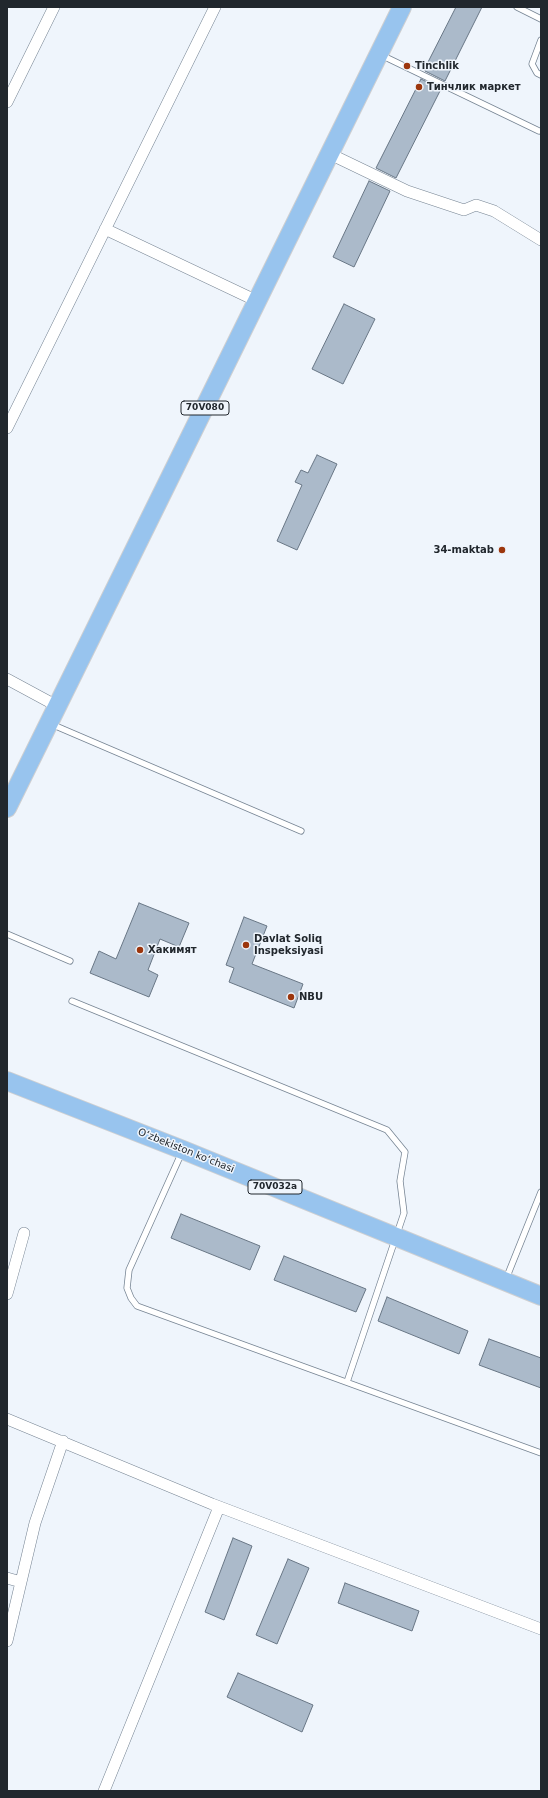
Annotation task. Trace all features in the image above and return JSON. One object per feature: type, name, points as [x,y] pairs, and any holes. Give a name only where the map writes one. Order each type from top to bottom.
[{"type":"main road","name":"70V080","points":[[7,808],[402,7]]},
{"type":"main road","name":"O‘zbekiston ko‘chasi","points":[[7,1081],[183,1150],[541,1296]]},
{"type":"street","points":[[7,102],[54,7]]},
{"type":"street","points":[[7,428],[215,7]]},
{"type":"street","points":[[330,154],[407,191],[464,210],[476,205],[494,212],[541,240]]},
{"type":"street","points":[[105,228],[257,302]]},
{"type":"street","points":[[7,679],[57,706]]},
{"type":"street","points":[[7,1294],[24,1233]]},
{"type":"street","points":[[7,1419],[219,1507],[541,1629]]},
{"type":"street","points":[[7,1641],[35,1523],[63,1441]]},
{"type":"street","points":[[104,1791],[219,1507]]},
{"type":"street","points":[[7,1578],[22,1582]]},
{"type":"lane","points":[[517,7],[541,19]]},
{"type":"lane","points":[[541,40],[532,64],[537,73],[541,75]]},
{"type":"lane","points":[[379,54],[539,131]]},
{"type":"lane","points":[[49,723],[301,831]]},
{"type":"lane","points":[[7,934],[70,961]]},
{"type":"lane","points":[[72,1001],[387,1130],[405,1152],[400,1181],[404,1212],[347,1382]]},
{"type":"lane","points":[[183,1150],[129,1270],[127,1288],[131,1298],[137,1306],[541,1453]]},
{"type":"lane","points":[[505,1281],[541,1192]]},
{"type":"building","points":[[456,7],[482,7],[445,81],[425,71],[425,68]]},
{"type":"building","points":[[421,79],[441,89],[396,178],[376,168]]},
{"type":"building","points":[[369,181],[390,191],[354,267],[333,257]]},
{"type":"building","points":[[344,304],[375,319],[343,384],[312,369]]},
{"type":"building","points":[[317,455],[337,464],[297,550],[277,541],[302,485],[295,482],[301,470],[308,473]]},
{"type":"building","points":[[139,903],[189,923],[179,947],[160,939],[148,970],[158,975],[149,997],[90,973],[99,951],[116,959]]},
{"type":"building","name":"Davlat Soliq Inspeksiyasi","points":[[244,917],[267,926],[252,964],[303,984],[294,1008],[229,982],[234,968],[226,965]]},
{"type":"building","points":[[181,1214],[260,1246],[250,1270],[171,1238]]},
{"type":"building","points":[[284,1256],[366,1289],[356,1312],[274,1280]]},
{"type":"building","points":[[387,1297],[468,1331],[459,1354],[378,1321]]},
{"type":"building","points":[[489,1339],[541,1358],[541,1388],[479,1365]]},
{"type":"building","points":[[233,1538],[252,1546],[224,1620],[205,1612]]},
{"type":"building","points":[[288,1559],[309,1568],[277,1644],[256,1635]]},
{"type":"building","points":[[345,1583],[419,1611],[412,1631],[338,1603]]},
{"type":"building","points":[[238,1673],[313,1705],[302,1732],[227,1697]]},
{"type":"place","name":"Tinchlik","points":[[407,66]]},
{"type":"place","name":"Тинчлик маркет","points":[[419,87]]},
{"type":"place","name":"34-maktab","points":[[502,550]]},
{"type":"place","name":"Davlat Soliq Inspeksiyasi","points":[[246,945]]},
{"type":"place","name":"Хакимят","points":[[140,950]]},
{"type":"place","name":"NBU","points":[[291,997]]}]
